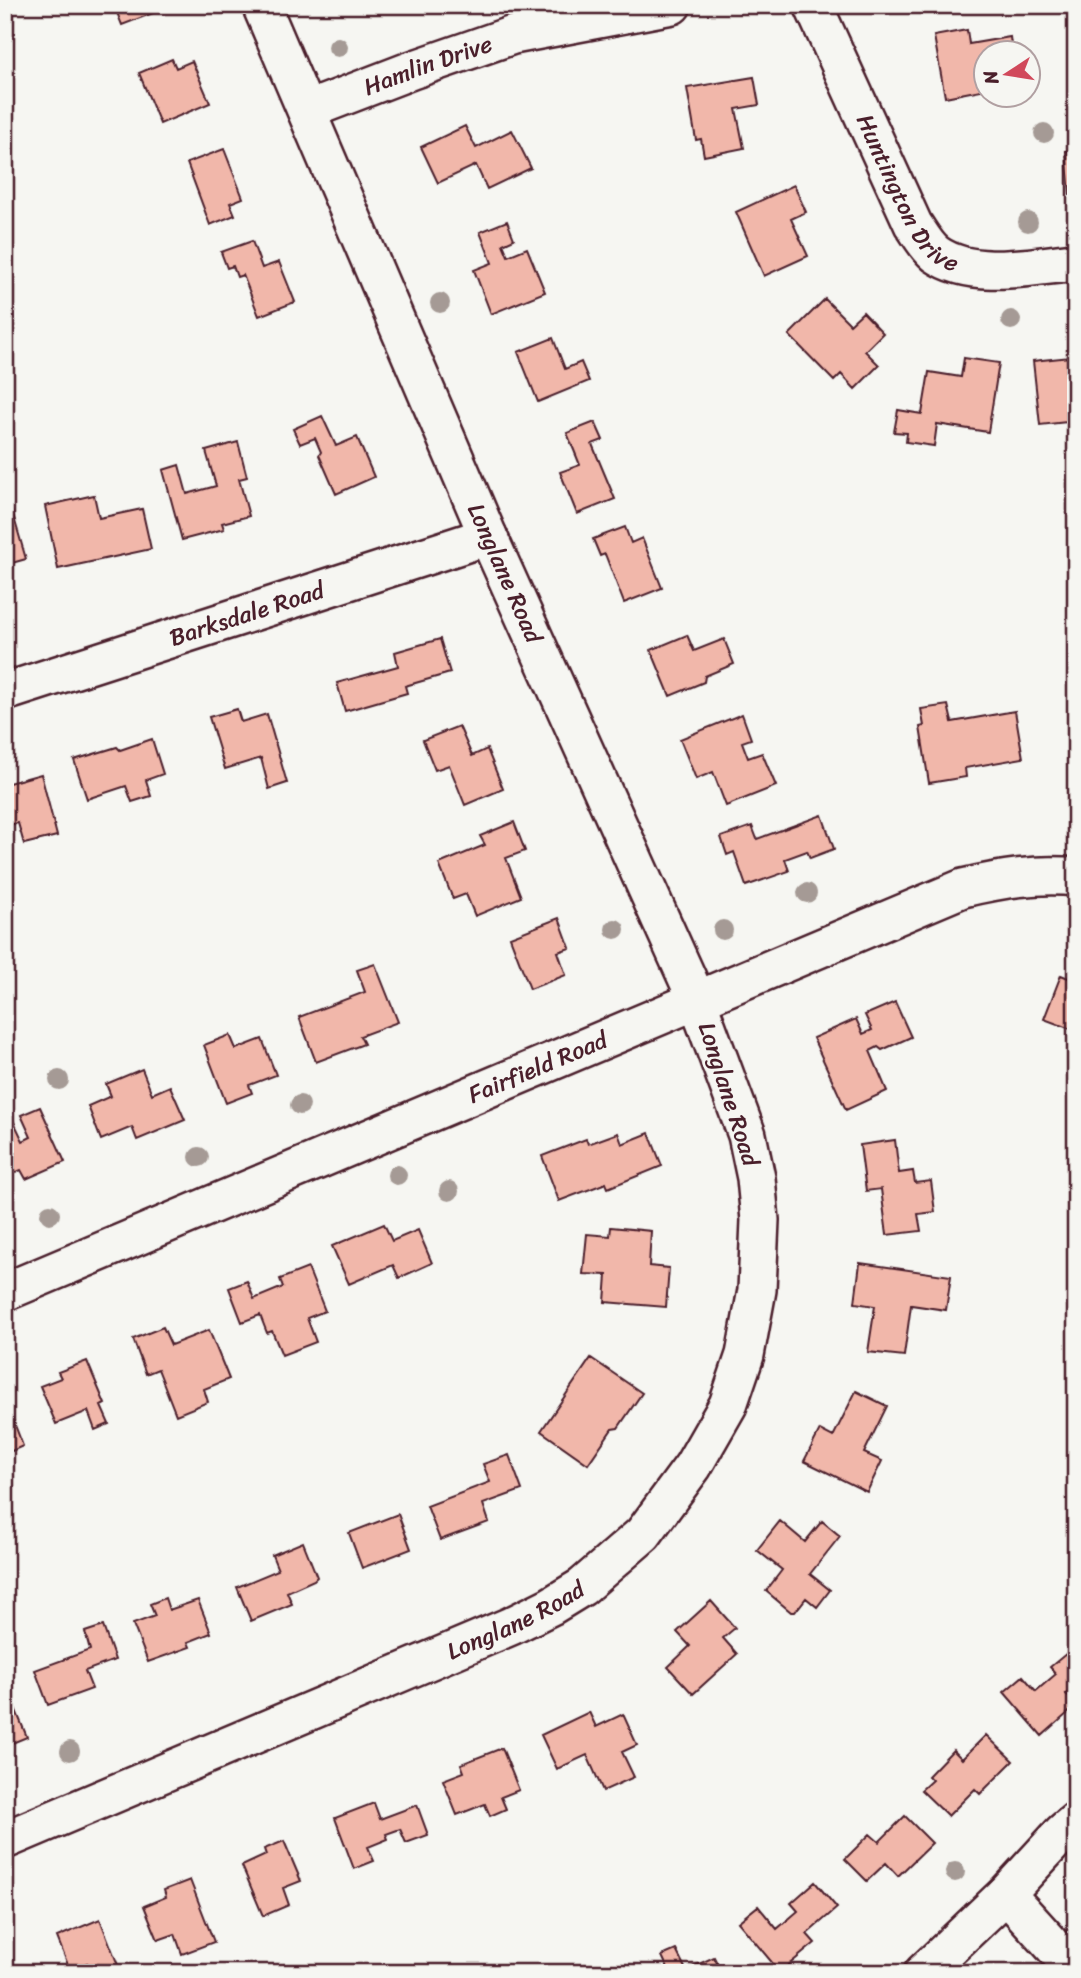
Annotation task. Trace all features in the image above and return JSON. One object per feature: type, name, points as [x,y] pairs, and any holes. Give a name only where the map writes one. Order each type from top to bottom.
[{"type":"street","name":"Longlane Road","points":[[5,1840],[511,1626],[582,1587],[643,1534],[693,1466],[728,1405],[745,1354],[757,1290],[760,1220],[756,1178],[747,1135],[697,1000],[488,536],[261,5]]},
{"type":"street","name":"Hamlin Drive","points":[[308,110],[513,35],[672,5]]},
{"type":"street","name":"Huntington Drive","points":[[813,5],[913,223],[924,242],[936,254],[951,262],[994,270],[1076,261]]},
{"type":"street","name":"Barksdale Road","points":[[5,692],[488,536]]},
{"type":"street","name":"Fairfield Road","points":[[5,1292],[963,888],[1013,878],[1076,877]]},
{"type":"street","points":[[923,1973],[1006,1894],[1076,1821]]},
{"type":"street","points":[[1006,1894],[1076,1971]]},
{"type":"building","points":[[114,5],[154,5],[156,12],[122,25]]},
{"type":"building","points":[[967,30],[969,44],[972,43],[972,92],[945,97],[934,36]]},
{"type":"building","points":[[172,59],[176,68],[192,61],[210,103],[160,124],[139,73]]},
{"type":"building","points":[[754,77],[759,105],[736,109],[744,148],[704,156],[701,139],[696,140],[687,88]]},
{"type":"building","points":[[465,126],[476,148],[512,130],[531,168],[487,189],[476,165],[438,183],[421,147]]},
{"type":"building","points":[[224,149],[243,198],[230,203],[235,215],[210,225],[187,163]]},
{"type":"building","points":[[1066,151],[1076,151],[1076,195],[1070,195]]},
{"type":"building","points":[[794,185],[806,212],[791,219],[808,256],[764,276],[736,212]]},
{"type":"building","points":[[507,221],[514,239],[503,244],[508,256],[527,248],[545,292],[491,314],[474,270],[492,263],[480,232]]},
{"type":"building","points":[[252,241],[262,268],[279,262],[295,302],[259,316],[243,275],[237,277],[233,266],[227,268],[221,252]]},
{"type":"building","points":[[825,299],[850,324],[863,312],[883,333],[865,351],[879,365],[855,389],[841,374],[834,381],[789,335]]},
{"type":"building","points":[[553,338],[565,369],[581,362],[589,381],[538,402],[518,352]]},
{"type":"building","points":[[1070,357],[1071,372],[1076,371],[1076,421],[1040,425],[1033,361]]},
{"type":"building","points":[[964,358],[999,363],[988,432],[937,424],[934,446],[906,442],[907,433],[894,432],[898,410],[922,414],[929,372],[961,377]]},
{"type":"building","points":[[322,416],[336,446],[357,437],[374,477],[336,494],[319,455],[321,452],[315,438],[300,444],[293,429]]},
{"type":"building","points":[[595,422],[603,440],[592,444],[615,499],[577,514],[560,472],[580,465],[567,433]]},
{"type":"building","points":[[238,442],[247,477],[239,479],[249,516],[222,523],[224,529],[182,540],[163,470],[179,465],[187,494],[216,486],[206,451]]},
{"type":"building","points":[[94,495],[99,518],[142,509],[151,549],[58,569],[45,506]]},
{"type":"building","points":[[10,504],[26,559],[5,565],[5,505]]},
{"type":"building","points":[[625,527],[631,543],[642,538],[662,588],[624,603],[605,554],[600,556],[593,539]]},
{"type":"building","points":[[687,635],[694,651],[724,639],[734,664],[705,676],[704,682],[670,696],[651,650]]},
{"type":"building","points":[[440,639],[450,673],[405,686],[407,693],[345,711],[337,683],[398,666],[395,652]]},
{"type":"building","points":[[948,705],[952,722],[1015,711],[1023,758],[965,768],[966,777],[929,783],[920,727],[924,726],[921,709]]},
{"type":"building","points":[[237,709],[241,722],[267,714],[287,783],[269,789],[261,758],[225,769],[209,717]]},
{"type":"building","points":[[742,714],[751,739],[742,742],[748,758],[762,753],[776,786],[726,806],[713,772],[696,779],[680,739]]},
{"type":"building","points":[[459,726],[472,756],[487,749],[503,789],[465,805],[449,765],[435,770],[423,740]]},
{"type":"building","points":[[152,739],[163,774],[146,780],[151,796],[132,802],[126,786],[87,799],[74,760],[117,747],[120,750]]},
{"type":"building","points":[[41,774],[57,836],[24,844],[18,823],[5,826],[5,784]]},
{"type":"building","points":[[822,815],[834,849],[810,858],[807,851],[785,859],[789,871],[746,886],[734,852],[727,855],[721,837],[752,826],[757,839]]},
{"type":"building","points":[[514,822],[525,851],[506,858],[521,897],[475,916],[466,894],[453,899],[439,864],[485,845],[480,836]]},
{"type":"building","points":[[559,918],[570,948],[558,952],[566,975],[530,989],[510,937]]},
{"type":"building","points":[[375,964],[398,1022],[360,1036],[364,1044],[316,1062],[299,1017],[365,992],[357,970]]},
{"type":"building","points":[[1061,975],[1076,981],[1076,1031],[1044,1019]]},
{"type":"building","points":[[895,1002],[911,1037],[882,1050],[878,1047],[870,1051],[887,1091],[846,1110],[813,1038],[856,1019],[863,1034],[872,1030],[865,1015]]},
{"type":"building","points":[[230,1035],[236,1049],[262,1039],[276,1075],[249,1085],[252,1093],[226,1103],[204,1045]]},
{"type":"building","points":[[142,1069],[152,1094],[170,1086],[185,1120],[137,1140],[132,1127],[101,1140],[88,1106],[111,1096],[106,1084]]},
{"type":"building","points":[[40,1107],[65,1162],[26,1179],[21,1170],[5,1177],[5,1121],[12,1118],[23,1141],[31,1137],[21,1115]]},
{"type":"building","points":[[618,1133],[622,1144],[649,1133],[662,1166],[608,1188],[606,1183],[559,1201],[542,1156],[586,1139],[588,1144]]},
{"type":"building","points":[[895,1140],[899,1173],[913,1171],[915,1183],[931,1181],[935,1212],[918,1214],[921,1231],[887,1235],[881,1189],[866,1191],[860,1145]]},
{"type":"building","points":[[384,1224],[392,1241],[418,1230],[432,1263],[399,1278],[393,1265],[349,1284],[332,1246]]},
{"type":"building","points":[[611,1227],[651,1231],[649,1266],[669,1268],[666,1307],[605,1302],[607,1275],[583,1274],[587,1234],[610,1236]]},
{"type":"building","points":[[860,1263],[951,1276],[946,1310],[911,1305],[904,1356],[868,1352],[875,1306],[855,1303]]},
{"type":"building","points":[[308,1268],[325,1311],[307,1318],[316,1342],[282,1355],[272,1331],[267,1333],[260,1315],[242,1322],[229,1288],[247,1281],[254,1299],[283,1287],[280,1279]]},
{"type":"building","points":[[163,1327],[171,1345],[209,1330],[229,1379],[204,1389],[208,1402],[176,1415],[158,1369],[146,1374],[133,1339]]},
{"type":"building","points":[[591,1358],[642,1393],[588,1464],[541,1431]]},
{"type":"building","points":[[87,1361],[105,1404],[101,1406],[109,1424],[95,1430],[88,1411],[56,1424],[40,1386],[61,1378],[58,1372]]},
{"type":"building","points":[[856,1391],[887,1406],[864,1453],[882,1461],[867,1492],[804,1461],[820,1430],[833,1437]]},
{"type":"building","points":[[5,1399],[23,1446],[5,1454]]},
{"type":"building","points":[[509,1455],[522,1490],[483,1504],[489,1522],[440,1540],[427,1506],[490,1482],[483,1464]]},
{"type":"building","points":[[398,1514],[411,1549],[362,1568],[349,1533]]},
{"type":"building","points":[[780,1521],[805,1542],[822,1521],[840,1536],[810,1574],[830,1590],[817,1607],[806,1598],[795,1612],[791,1612],[766,1591],[782,1570],[757,1550]]},
{"type":"building","points":[[303,1542],[317,1577],[287,1592],[292,1604],[251,1621],[237,1587],[278,1570],[272,1555]]},
{"type":"building","points":[[165,1598],[169,1610],[198,1600],[211,1633],[188,1642],[190,1647],[148,1662],[133,1624],[155,1616],[150,1604]]},
{"type":"building","points":[[711,1601],[735,1628],[723,1638],[737,1654],[693,1694],[668,1667],[690,1646],[677,1632]]},
{"type":"building","points":[[103,1626],[115,1660],[85,1671],[92,1689],[48,1705],[35,1670],[90,1650],[85,1632]]},
{"type":"building","points":[[1073,1648],[1076,1651],[1076,1686],[1066,1694],[1076,1706],[1042,1736],[1004,1692],[1023,1676],[1036,1691],[1056,1674],[1050,1667]]},
{"type":"building","points":[[5,1684],[27,1737],[5,1746]]},
{"type":"building","points":[[589,1712],[596,1727],[623,1714],[637,1745],[622,1752],[634,1777],[603,1791],[587,1755],[557,1769],[541,1735]]},
{"type":"building","points":[[986,1735],[1013,1761],[980,1794],[975,1789],[948,1816],[921,1790],[932,1780],[928,1776],[953,1750],[962,1759]]},
{"type":"building","points":[[502,1748],[519,1790],[501,1797],[506,1809],[490,1816],[485,1804],[457,1815],[443,1780],[464,1772],[461,1764]]},
{"type":"building","points":[[374,1803],[380,1819],[417,1805],[428,1835],[406,1843],[400,1829],[386,1834],[388,1839],[368,1847],[374,1861],[354,1869],[335,1818]]},
{"type":"building","points":[[905,1816],[932,1843],[898,1876],[886,1863],[867,1881],[845,1859],[870,1834],[879,1842]]},
{"type":"building","points":[[284,1841],[301,1881],[283,1888],[289,1905],[263,1916],[242,1866],[266,1855],[264,1849]]},
{"type":"building","points":[[190,1880],[214,1942],[182,1954],[175,1934],[158,1940],[144,1906],[166,1897],[164,1890]]},
{"type":"building","points":[[815,1882],[837,1908],[807,1934],[815,1943],[780,1972],[738,1922],[758,1906],[777,1929],[798,1911],[791,1903]]},
{"type":"building","points":[[100,1919],[121,1973],[89,1973],[91,1972],[87,1963],[70,1970],[57,1937]]},
{"type":"building","points":[[676,1950],[686,1970],[714,1957],[722,1973],[670,1973],[662,1956]]}]
